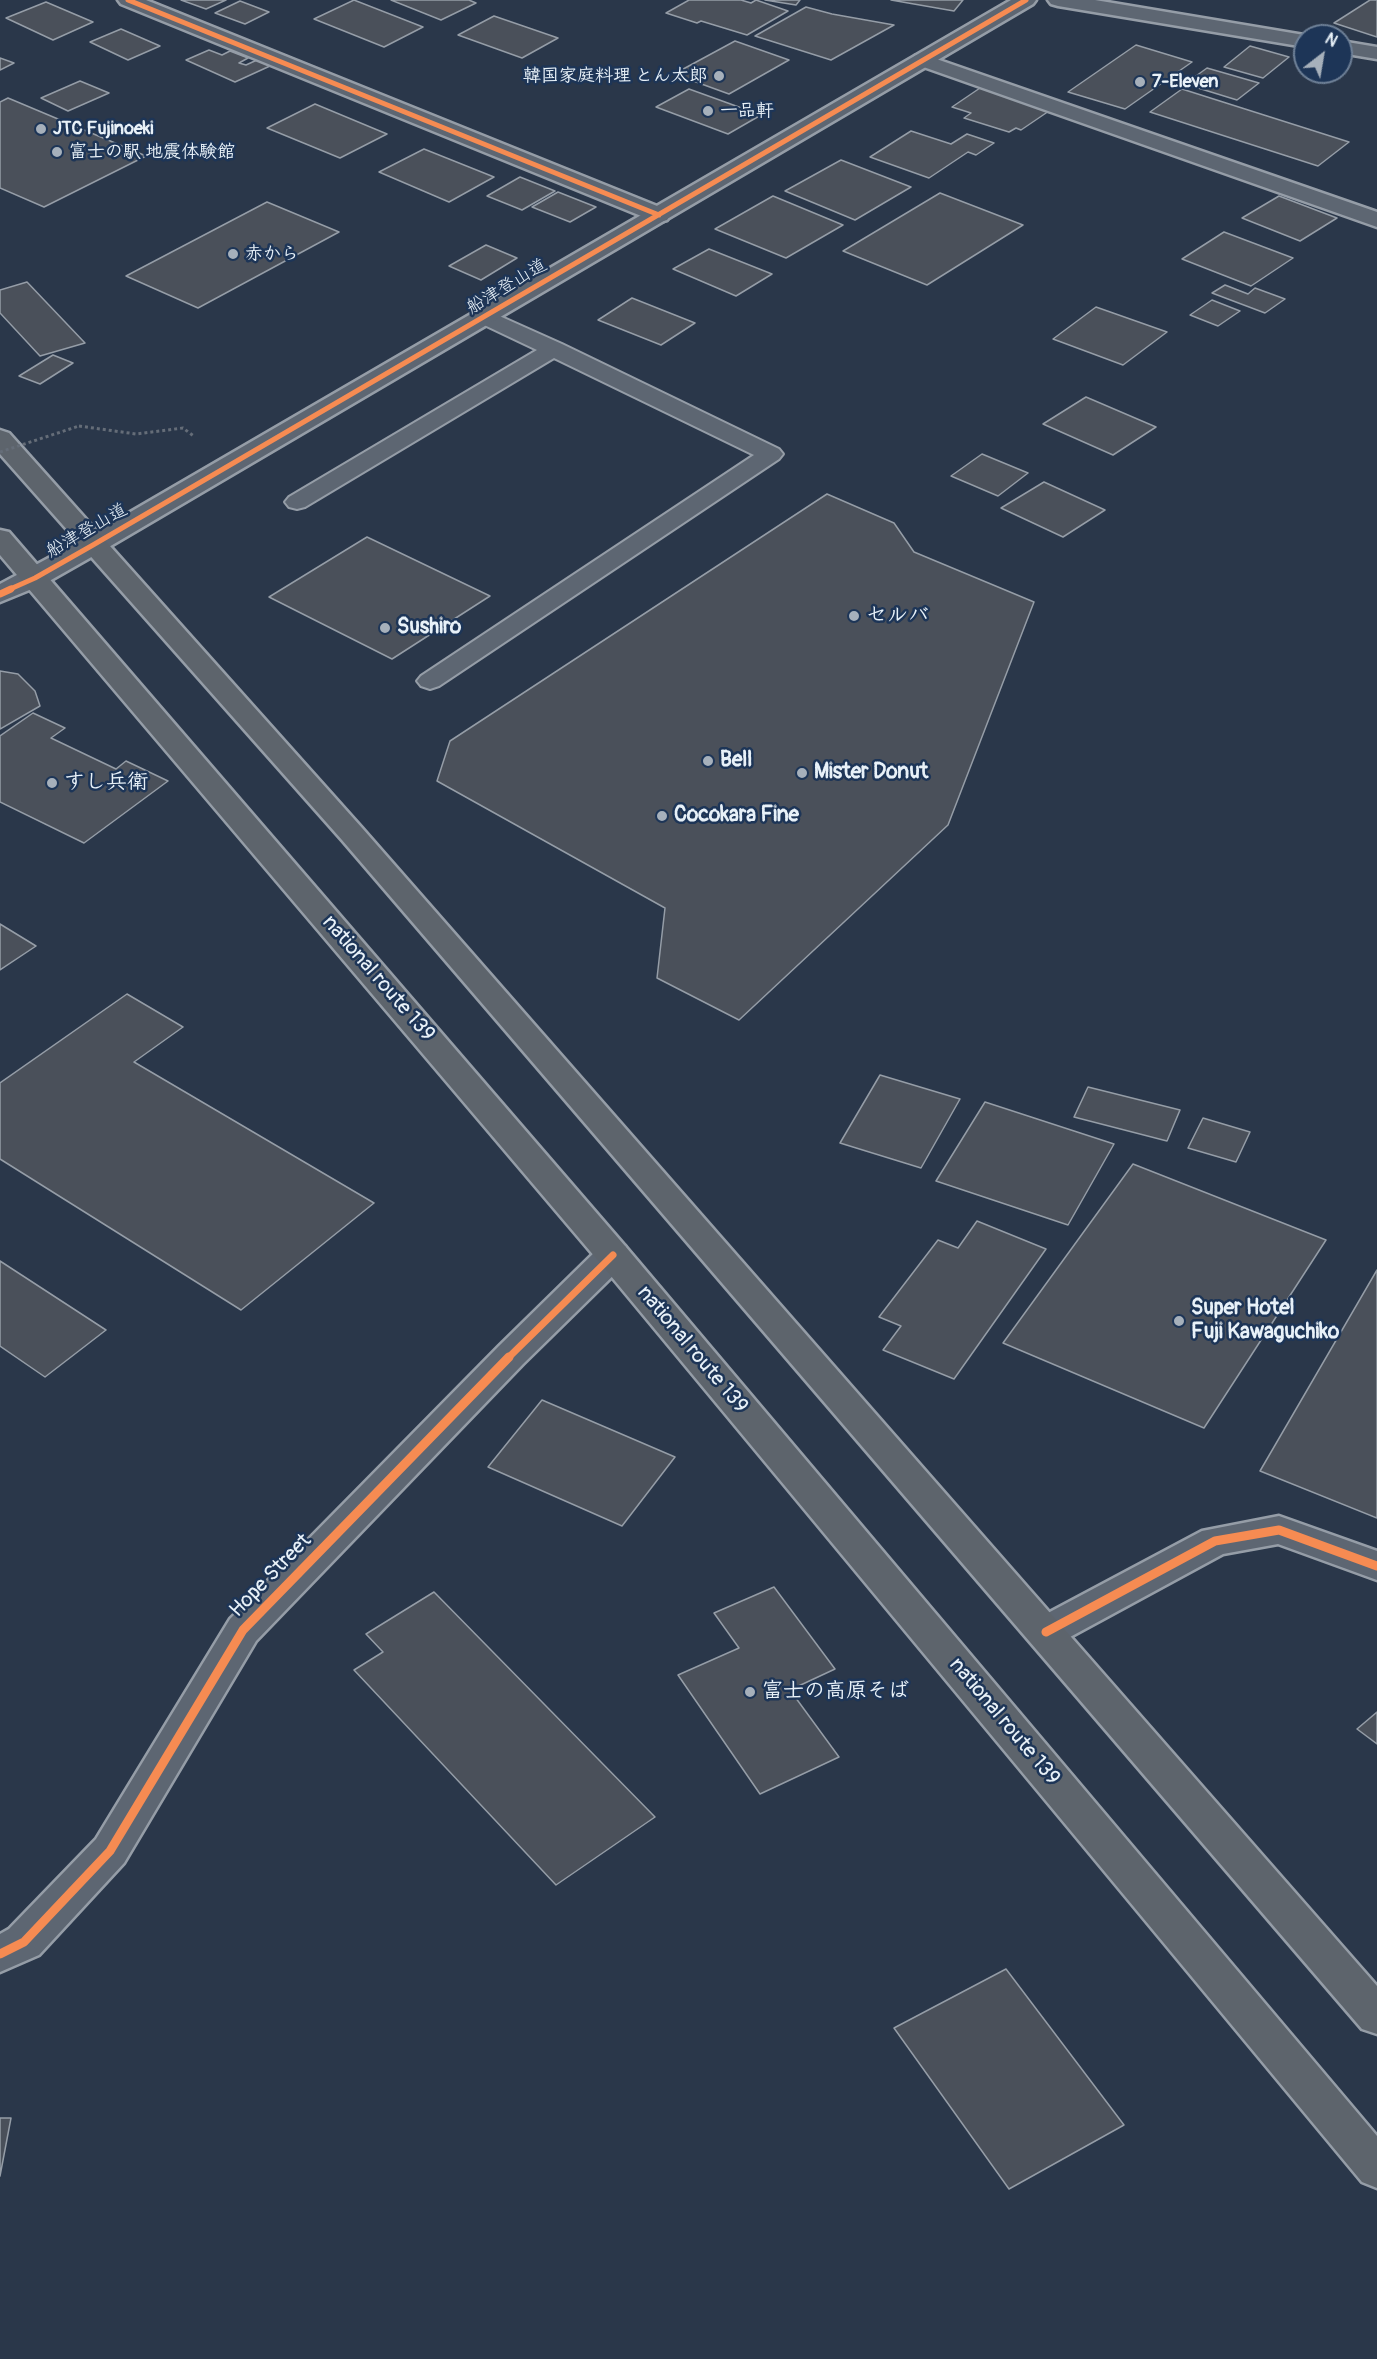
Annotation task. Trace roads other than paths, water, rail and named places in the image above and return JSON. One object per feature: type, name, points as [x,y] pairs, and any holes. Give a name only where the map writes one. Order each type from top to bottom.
[{"type":"highway","points":[[0,438],[352,834],[1377,2016]]},
{"type":"highway","name":"national route 139","points":[[0,538],[613,1255],[1377,2168]]},
{"type":"street","points":[[128,0],[658,215]]},
{"type":"street","name":"船津登山道","points":[[0,594],[35,578],[93,545],[1026,0]]},
{"type":"street","points":[[1058,0],[1293,39]]},
{"type":"street","points":[[1353,49],[1377,53]]},
{"type":"street","points":[[922,60],[1377,220]]},
{"type":"street","name":"Hope Street","points":[[0,1954],[24,1942],[110,1851],[243,1630],[510,1355],[613,1255]]},
{"type":"street","points":[[1046,1632],[1215,1541],[1279,1530],[1377,1566]]},
{"type":"lane","points":[[430,681],[771,454],[486,317]]},
{"type":"lane","points":[[297,502],[554,349]]},
{"type":"place","name":"韓国家庭料理 とん太郎","points":[[719,76]]},
{"type":"place","name":"7-Eleven","points":[[1140,82]]},
{"type":"place","name":"一品軒","points":[[708,111]]},
{"type":"place","name":"JTC Fujinoeki","points":[[41,129]]},
{"type":"place","name":"富士の駅 地震体験館","points":[[57,152]]},
{"type":"place","name":"赤から","points":[[233,254]]},
{"type":"place","name":"セルバ","points":[[854,616]]},
{"type":"place","name":"Sushiro","points":[[385,628]]},
{"type":"place","name":"Bell","points":[[708,761]]},
{"type":"place","name":"Mister Donut","points":[[802,773]]},
{"type":"place","name":"すし兵衛","points":[[52,783]]},
{"type":"place","name":"Cocokara Fine","points":[[662,816]]},
{"type":"place","name":"Super Hotel Fuji Kawaguchiko","points":[[1179,1321]]},
{"type":"place","name":"富士の高原そば","points":[[750,1692]]}]
